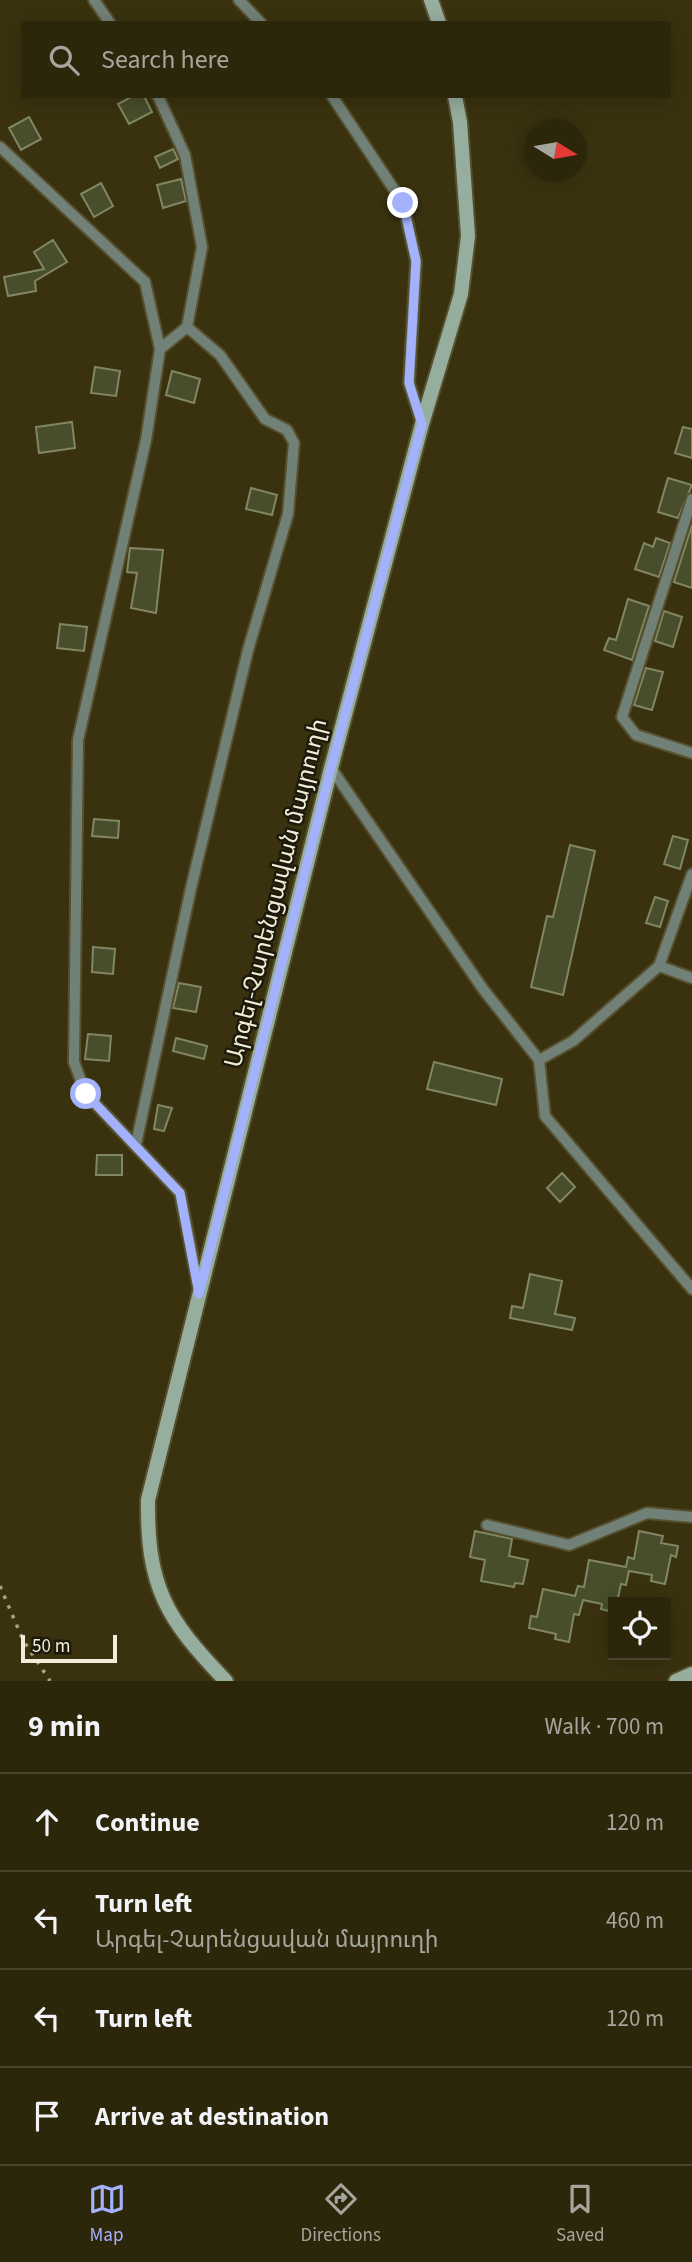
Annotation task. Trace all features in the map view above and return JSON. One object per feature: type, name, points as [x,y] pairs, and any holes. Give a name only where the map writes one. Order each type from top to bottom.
[{"type":"main road","points":[[431,0],[438,21]]},
{"type":"main road","name":"Արգել-Չարենցավան մայրուղի","points":[[226,1681],[197,1651],[169,1613],[151,1568],[147,1545],[148,1500],[331,768],[422,424],[461,294],[468,236],[460,122],[455,98]]},
{"type":"main road","points":[[676,1681],[692,1674]]},
{"type":"street","points":[[94,0],[109,21]]},
{"type":"street","points":[[239,0],[259,21]]},
{"type":"street","points":[[159,98],[185,155],[202,247],[187,327],[160,349]]},
{"type":"street","points":[[333,98],[403,203],[416,261],[409,383],[422,424]]},
{"type":"street","points":[[0,147],[145,282],[160,349],[146,440],[78,740],[74,1062],[86,1094],[180,1193],[199,1294]]},
{"type":"street","points":[[136,1144],[232,716],[288,514],[294,443],[287,430],[265,419],[220,355],[187,327]]},
{"type":"street","points":[[692,499],[622,717],[636,735],[692,753]]},
{"type":"street","points":[[331,768],[483,989],[539,1060],[545,1116],[692,1289]]},
{"type":"street","points":[[539,1060],[573,1041],[659,966],[692,874]]},
{"type":"street","points":[[659,966],[692,978]]},
{"type":"street","points":[[487,1525],[569,1545],[647,1513],[692,1517]]},
{"type":"building","points":[[129,98],[145,98],[152,112],[129,124],[118,104]]},
{"type":"building","points":[[29,117],[41,139],[21,150],[9,128]]},
{"type":"building","points":[[173,149],[178,159],[160,168],[155,157]]},
{"type":"building","points":[[181,179],[186,201],[163,208],[157,185]]},
{"type":"building","points":[[101,183],[113,206],[94,217],[81,194]]},
{"type":"building","points":[[53,240],[67,262],[35,281],[36,291],[8,296],[4,277],[44,269],[34,252]]},
{"type":"building","points":[[95,367],[120,371],[116,396],[91,393]]},
{"type":"building","points":[[172,371],[200,379],[194,403],[166,395]]},
{"type":"building","points":[[72,422],[75,448],[39,453],[36,427]]},
{"type":"building","points":[[683,427],[692,429],[692,458],[675,453]]},
{"type":"building","points":[[668,478],[692,485],[678,518],[658,512]]},
{"type":"building","points":[[251,488],[277,495],[272,515],[246,509]]},
{"type":"building","points":[[692,525],[692,588],[674,582]]},
{"type":"building","points":[[656,538],[670,543],[659,577],[635,569],[644,543],[653,547]]},
{"type":"building","points":[[130,548],[163,550],[156,613],[131,608],[137,573],[127,572]]},
{"type":"building","points":[[628,599],[649,606],[632,660],[604,650],[609,638],[616,640]]},
{"type":"building","points":[[664,611],[682,617],[673,647],[655,641]]},
{"type":"building","points":[[60,624],[87,627],[84,651],[57,648]]},
{"type":"building","points":[[646,668],[663,672],[652,710],[634,705]]},
{"type":"building","points":[[94,819],[119,821],[118,838],[92,836]]},
{"type":"building","points":[[673,836],[688,840],[680,869],[664,864]]},
{"type":"building","points":[[570,845],[595,851],[563,995],[531,987],[547,916],[553,917]]},
{"type":"building","points":[[655,897],[668,901],[660,927],[646,923]]},
{"type":"building","points":[[93,947],[115,949],[113,974],[92,972]]},
{"type":"building","points":[[179,983],[201,987],[196,1012],[173,1008]]},
{"type":"building","points":[[88,1034],[111,1036],[109,1061],[85,1059]]},
{"type":"building","points":[[176,1038],[207,1046],[204,1059],[173,1051]]},
{"type":"building","points":[[434,1062],[502,1079],[496,1105],[427,1089]]},
{"type":"building","points":[[158,1105],[172,1108],[164,1131],[154,1129]]},
{"type":"building","points":[[97,1155],[122,1155],[122,1175],[96,1175]]},
{"type":"building","points":[[562,1173],[575,1187],[560,1202],[547,1188]]},
{"type":"building","points":[[530,1274],[562,1281],[555,1314],[575,1318],[572,1330],[510,1318],[512,1306],[523,1308]]},
{"type":"building","points":[[475,1531],[512,1539],[509,1556],[528,1560],[523,1584],[515,1583],[514,1587],[481,1581],[485,1560],[470,1557]]},
{"type":"building","points":[[639,1531],[663,1536],[661,1543],[678,1546],[676,1557],[671,1555],[665,1584],[651,1581],[652,1575],[629,1571],[626,1585],[621,1584],[618,1597],[608,1597],[608,1611],[601,1609],[602,1604],[583,1600],[579,1615],[574,1614],[569,1642],[555,1639],[556,1634],[529,1628],[531,1616],[537,1617],[543,1589],[575,1596],[578,1586],[584,1587],[589,1560],[626,1567],[628,1557],[634,1559]]},
{"type":"railway","points":[[0,1586],[23,1640],[50,1681]]},
{"type":"route","points":[[86,1094],[180,1193],[199,1294],[331,768],[422,424],[409,383],[416,261],[403,203]]}]
